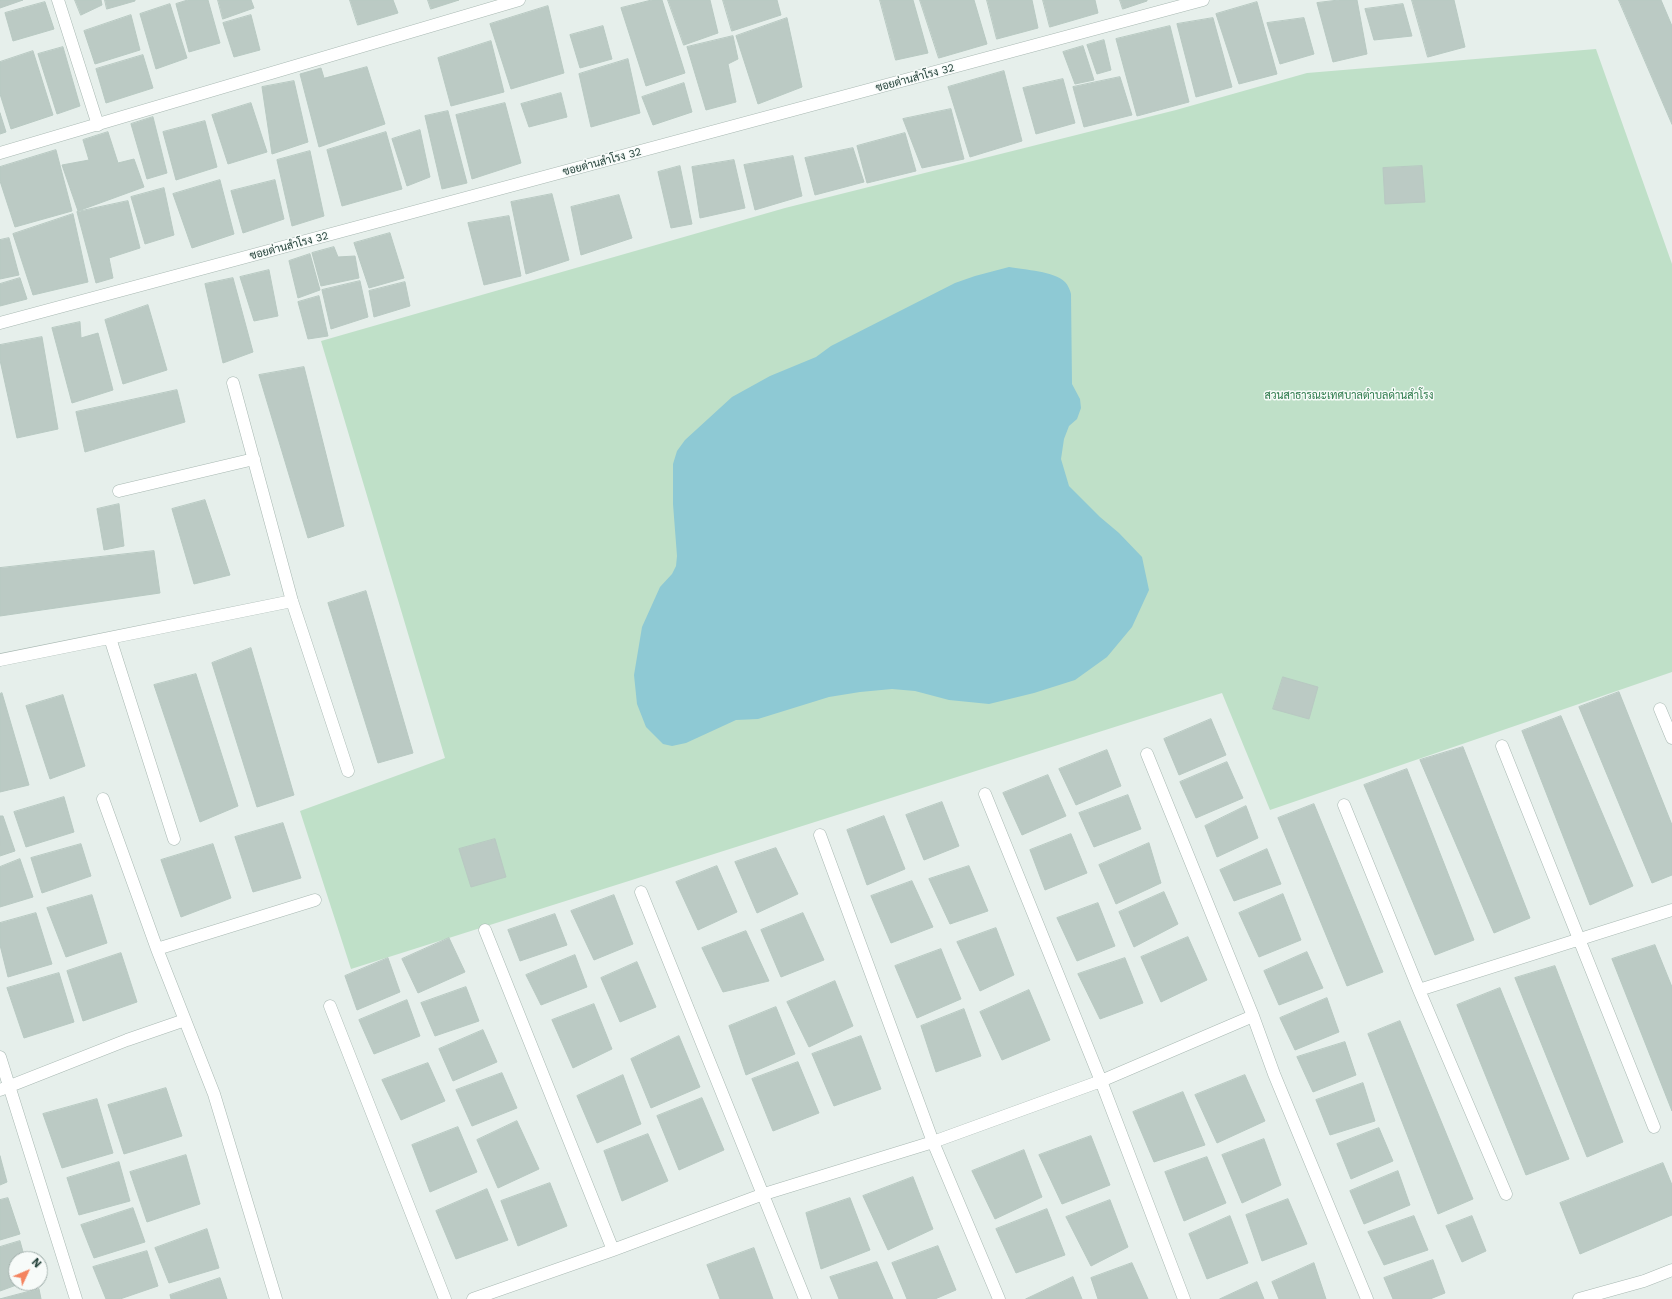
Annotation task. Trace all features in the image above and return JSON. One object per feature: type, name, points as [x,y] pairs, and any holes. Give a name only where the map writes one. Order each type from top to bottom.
[{"type":"street","points":[[58,0],[98,125]]},
{"type":"street","points":[[0,153],[519,0]]},
{"type":"street","name":"ซอยด่านสำโรง 32","points":[[0,323],[1204,0]]},
{"type":"street","points":[[233,384],[292,601],[348,771]]},
{"type":"street","points":[[119,491],[254,459]]},
{"type":"street","points":[[0,660],[292,601]]},
{"type":"street","points":[[110,638],[174,839]]},
{"type":"street","points":[[1660,709],[1672,738]]},
{"type":"street","points":[[1502,746],[1654,1127]]},
{"type":"street","points":[[1147,754],[1253,1016],[1274,1074],[1367,1299]]},
{"type":"street","points":[[985,794],[1101,1081],[1184,1299]]},
{"type":"street","points":[[103,799],[157,949],[214,1094],[276,1299]]},
{"type":"street","points":[[1344,805],[1419,990],[1506,1194]]},
{"type":"street","points":[[820,835],[933,1142],[999,1299]]},
{"type":"street","points":[[641,892],[804,1299]]},
{"type":"street","points":[[157,949],[315,900]]},
{"type":"street","points":[[1419,990],[1672,910]]},
{"type":"street","points":[[485,930],[613,1250]]},
{"type":"street","points":[[330,1006],[445,1299]]},
{"type":"street","points":[[473,1299],[613,1250],[762,1195],[933,1142],[1101,1081],[1253,1016]]},
{"type":"street","points":[[5,1088],[127,1040],[185,1020]]},
{"type":"street","points":[[0,1057],[5,1088],[76,1299]]},
{"type":"street","points":[[1579,1299],[1644,1281],[1672,1270]]},
{"type":"green space","name":"สวนสาธารณะเทศบาลตำบลด่านสำโรง","points":[[1596,49],[1672,264],[1672,672],[1270,810],[1222,693],[351,969],[300,811],[445,758],[321,341],[785,208],[1176,110],[1307,73]]},
{"type":"water","points":[[1009,267],[1054,275],[1065,282],[1070,291],[1072,384],[1080,399],[1081,408],[1077,419],[1069,426],[1064,439],[1061,459],[1069,486],[1142,557],[1149,590],[1132,627],[1107,657],[1075,680],[1034,693],[989,704],[949,700],[915,691],[892,689],[860,692],[829,697],[758,719],[736,720],[686,743],[672,746],[663,744],[646,727],[637,704],[634,675],[642,627],[660,587],[672,574],[676,566],[677,556],[673,504],[673,464],[677,451],[685,440],[732,397],[770,376],[816,357],[831,346],[955,283]]},
{"type":"building","points":[[0,0],[23,0],[0,8]]},
{"type":"building","points":[[75,0],[101,0],[102,5],[81,15]]},
{"type":"building","points":[[105,0],[135,0],[135,1],[107,9]]},
{"type":"building","points":[[188,0],[208,0],[220,43],[189,52],[176,4]]},
{"type":"building","points":[[218,0],[251,0],[254,8],[223,19]]},
{"type":"building","points":[[350,0],[393,0],[398,13],[358,25]]},
{"type":"building","points":[[428,0],[459,0],[431,9]]},
{"type":"building","points":[[652,0],[662,0],[685,73],[646,86],[621,8]]},
{"type":"building","points":[[668,0],[710,0],[718,33],[684,45]]},
{"type":"building","points":[[723,0],[777,0],[781,15],[732,31]]},
{"type":"building","points":[[880,0],[913,0],[928,53],[896,60]]},
{"type":"building","points":[[920,0],[974,0],[987,44],[939,58]]},
{"type":"building","points":[[987,0],[1032,0],[1038,28],[997,39]]},
{"type":"building","points":[[1043,0],[1095,0],[1098,13],[1050,27]]},
{"type":"building","points":[[1120,0],[1147,0],[1147,1],[1123,9]]},
{"type":"building","points":[[1339,0],[1357,0],[1367,54],[1333,62],[1317,3]]},
{"type":"building","points":[[1412,0],[1454,0],[1465,47],[1428,57]]},
{"type":"building","points":[[1619,0],[1661,0],[1672,26],[1672,124]]},
{"type":"building","points":[[45,2],[54,29],[13,41],[5,13]]},
{"type":"building","points":[[1257,2],[1277,74],[1239,84],[1216,14]]},
{"type":"building","points":[[170,4],[187,58],[156,69],[140,14]]},
{"type":"building","points":[[1403,4],[1412,36],[1374,40],[1365,9]]},
{"type":"building","points":[[548,6],[564,73],[511,89],[490,24]]},
{"type":"building","points":[[131,15],[140,50],[95,64],[84,31]]},
{"type":"building","points":[[251,15],[260,50],[234,57],[223,23]]},
{"type":"building","points":[[787,18],[802,87],[758,104],[736,36]]},
{"type":"building","points":[[1213,18],[1232,87],[1196,97],[1177,24]]},
{"type":"building","points":[[1304,18],[1314,54],[1280,64],[1267,23]]},
{"type":"building","points":[[603,26],[612,59],[580,68],[570,35]]},
{"type":"building","points":[[1170,26],[1189,102],[1137,116],[1116,39]]},
{"type":"building","points":[[733,36],[738,59],[728,64],[736,102],[706,110],[687,47]]},
{"type":"building","points":[[1104,40],[1111,70],[1097,74],[1087,45]]},
{"type":"building","points":[[491,41],[504,92],[451,106],[438,58]]},
{"type":"building","points":[[1083,46],[1094,80],[1075,84],[1063,52]]},
{"type":"building","points":[[63,47],[80,106],[57,114],[38,54]]},
{"type":"building","points":[[33,51],[53,115],[11,129],[0,94],[0,62]]},
{"type":"building","points":[[143,55],[153,88],[106,103],[96,69]]},
{"type":"building","points":[[628,59],[640,113],[591,127],[579,74]]},
{"type":"building","points":[[367,67],[385,124],[319,147],[300,74],[321,68],[324,78]]},
{"type":"building","points":[[1004,71],[1022,141],[970,157],[948,87]]},
{"type":"building","points":[[1120,77],[1132,115],[1084,127],[1073,87]]},
{"type":"building","points":[[1063,79],[1075,123],[1036,134],[1023,88]]},
{"type":"building","points":[[294,81],[308,142],[272,154],[262,87]]},
{"type":"building","points":[[684,83],[692,112],[653,125],[642,97]]},
{"type":"building","points":[[561,93],[567,117],[529,127],[521,104]]},
{"type":"building","points":[[251,103],[267,152],[228,164],[212,115]]},
{"type":"building","points":[[505,103],[521,163],[472,179],[456,115]]},
{"type":"building","points":[[951,109],[964,159],[922,168],[903,119]]},
{"type":"building","points":[[448,111],[467,183],[442,189],[425,116]]},
{"type":"building","points":[[0,113],[6,132],[0,134]]},
{"type":"building","points":[[153,117],[167,173],[147,179],[131,124]]},
{"type":"building","points":[[205,121],[217,167],[176,180],[163,132]]},
{"type":"building","points":[[420,130],[430,177],[407,186],[392,139]]},
{"type":"building","points":[[108,132],[118,163],[134,159],[144,187],[78,211],[62,165],[89,160],[83,140]]},
{"type":"building","points":[[386,132],[402,189],[342,206],[327,150]]},
{"type":"building","points":[[905,133],[916,171],[867,183],[857,146]]},
{"type":"building","points":[[853,148],[864,182],[815,195],[805,158]]},
{"type":"building","points":[[56,150],[72,211],[15,227],[0,181],[0,167]]},
{"type":"building","points":[[310,151],[324,216],[292,226],[277,160]]},
{"type":"building","points":[[793,156],[802,196],[755,210],[744,165]]},
{"type":"building","points":[[734,160],[745,208],[700,218],[692,167]]},
{"type":"building","points":[[680,166],[692,224],[671,228],[658,172]]},
{"type":"building","points":[[1422,166],[1425,202],[1385,204],[1383,168]]},
{"type":"building","points":[[220,180],[234,234],[192,248],[173,194]]},
{"type":"building","points":[[275,180],[284,219],[243,233],[231,191]]},
{"type":"building","points":[[164,188],[174,235],[145,244],[131,197]]},
{"type":"building","points":[[552,194],[569,260],[526,274],[511,202]]},
{"type":"building","points":[[619,195],[632,238],[581,255],[571,207]]},
{"type":"building","points":[[128,201],[140,248],[109,258],[113,278],[96,283],[77,212]]},
{"type":"building","points":[[73,214],[88,282],[33,295],[13,234]]},
{"type":"building","points":[[509,216],[521,276],[484,285],[468,223]]},
{"type":"building","points":[[390,233],[404,278],[369,288],[354,243]]},
{"type":"building","points":[[9,238],[19,275],[0,279],[0,240]]},
{"type":"building","points":[[334,247],[338,257],[355,256],[359,278],[321,286],[312,253]]},
{"type":"building","points":[[310,254],[320,290],[298,298],[289,261]]},
{"type":"building","points":[[269,270],[278,316],[254,321],[240,277]]},
{"type":"building","points":[[20,278],[27,299],[0,306],[0,284]]},
{"type":"building","points":[[233,278],[253,352],[223,363],[205,284]]},
{"type":"building","points":[[360,281],[368,317],[331,329],[322,290]]},
{"type":"building","points":[[405,282],[410,306],[374,317],[369,291]]},
{"type":"building","points":[[319,296],[328,336],[308,339],[298,302]]},
{"type":"building","points":[[148,305],[167,370],[123,384],[105,320]]},
{"type":"building","points":[[80,322],[81,338],[98,333],[113,390],[72,403],[52,328]]},
{"type":"building","points":[[42,337],[58,429],[17,438],[0,360],[0,345]]},
{"type":"building","points":[[304,367],[344,526],[308,538],[259,375]]},
{"type":"building","points":[[177,390],[185,422],[85,452],[76,412]]},
{"type":"building","points":[[205,500],[230,575],[194,584],[172,509]]},
{"type":"building","points":[[119,504],[124,546],[104,550],[97,509]]},
{"type":"building","points":[[154,551],[160,593],[0,616],[0,568]]},
{"type":"building","points":[[366,591],[413,753],[378,763],[328,603]]},
{"type":"building","points":[[251,648],[294,795],[257,807],[212,663]]},
{"type":"building","points":[[196,674],[238,806],[200,822],[154,685]]},
{"type":"building","points":[[1283,677],[1318,687],[1309,719],[1273,709]]},
{"type":"building","points":[[1619,692],[1672,825],[1672,875],[1652,883],[1579,707]]},
{"type":"building","points":[[2,693],[29,785],[0,792],[0,694]]},
{"type":"building","points":[[63,695],[85,766],[50,779],[26,706]]},
{"type":"building","points":[[1561,716],[1633,886],[1590,905],[1522,731]]},
{"type":"building","points":[[1211,719],[1226,755],[1179,775],[1164,739]]},
{"type":"building","points":[[1463,747],[1530,918],[1494,933],[1420,760]]},
{"type":"building","points":[[1107,750],[1121,786],[1076,805],[1059,769]]},
{"type":"building","points":[[1227,762],[1243,798],[1196,818],[1180,782]]},
{"type":"building","points":[[1407,769],[1474,940],[1435,955],[1364,785]]},
{"type":"building","points":[[1048,775],[1066,816],[1022,835],[1003,793]]},
{"type":"building","points":[[1128,795],[1141,829],[1094,847],[1079,813]]},
{"type":"building","points":[[64,797],[74,832],[26,847],[14,812]]},
{"type":"building","points":[[942,802],[959,846],[924,860],[906,815]]},
{"type":"building","points":[[1314,804],[1383,972],[1347,986],[1278,818]]},
{"type":"building","points":[[1246,806],[1258,838],[1217,857],[1205,826]]},
{"type":"building","points":[[0,816],[3,816],[15,851],[0,856]]},
{"type":"building","points":[[884,816],[905,869],[867,885],[847,830]]},
{"type":"building","points":[[283,823],[301,878],[253,892],[235,837]]},
{"type":"building","points":[[1071,834],[1087,873],[1045,890],[1030,850]]},
{"type":"building","points":[[495,839],[506,877],[471,887],[459,849]]},
{"type":"building","points":[[1149,843],[1161,883],[1116,904],[1099,865]]},
{"type":"building","points":[[81,844],[91,876],[42,893],[31,858]]},
{"type":"building","points":[[213,844],[231,898],[181,917],[161,860]]},
{"type":"building","points":[[776,848],[798,894],[757,913],[735,862]]},
{"type":"building","points":[[1267,849],[1281,884],[1234,901],[1220,870]]},
{"type":"building","points":[[20,859],[33,897],[0,907],[0,867]]},
{"type":"building","points":[[717,866],[737,912],[698,930],[676,882]]},
{"type":"building","points":[[969,866],[988,911],[950,924],[929,879]]},
{"type":"building","points":[[912,881],[933,927],[891,943],[871,896]]},
{"type":"building","points":[[1164,892],[1178,924],[1134,947],[1119,912]]},
{"type":"building","points":[[1283,894],[1301,940],[1259,957],[1239,913]]},
{"type":"building","points":[[92,895],[107,943],[66,957],[47,908]]},
{"type":"building","points":[[614,895],[633,944],[594,960],[571,911]]},
{"type":"building","points":[[1098,903],[1115,946],[1077,961],[1057,918]]},
{"type":"building","points":[[36,913],[52,964],[8,977],[0,945],[0,923]]},
{"type":"building","points":[[803,913],[824,960],[781,977],[761,930]]},
{"type":"building","points":[[555,914],[567,945],[520,961],[508,930]]},
{"type":"building","points":[[996,928],[1014,975],[980,991],[957,942]]},
{"type":"building","points":[[746,931],[769,981],[723,992],[702,948]]},
{"type":"building","points":[[1188,937],[1207,980],[1161,1002],[1141,957]]},
{"type":"building","points":[[449,938],[465,972],[418,993],[402,959]]},
{"type":"building","points":[[1655,945],[1672,987],[1672,1111],[1612,959]]},
{"type":"building","points":[[941,949],[961,999],[917,1018],[895,966]]},
{"type":"building","points":[[1307,952],[1323,988],[1279,1005],[1264,971]]},
{"type":"building","points":[[121,953],[137,1002],[83,1021],[67,971]]},
{"type":"building","points":[[575,955],[587,987],[541,1005],[526,975]]},
{"type":"building","points":[[388,958],[400,992],[357,1010],[345,976]]},
{"type":"building","points":[[1125,958],[1143,1003],[1100,1019],[1078,974]]},
{"type":"building","points":[[637,962],[656,1007],[620,1022],[601,978]]},
{"type":"building","points":[[1555,966],[1623,1142],[1587,1157],[1515,978]]},
{"type":"building","points":[[59,973],[74,1022],[24,1038],[7,988]]},
{"type":"building","points":[[835,981],[853,1026],[809,1047],[787,1002]]},
{"type":"building","points":[[466,987],[479,1021],[435,1036],[421,1003]]},
{"type":"building","points":[[1500,988],[1569,1159],[1526,1175],[1457,1005]]},
{"type":"building","points":[[1029,990],[1050,1040],[1002,1060],[980,1012]]},
{"type":"building","points":[[1327,998],[1339,1032],[1295,1050],[1280,1018]]},
{"type":"building","points":[[407,1000],[420,1036],[374,1054],[359,1020]]},
{"type":"building","points":[[594,1004],[612,1049],[573,1068],[552,1020]]},
{"type":"building","points":[[776,1007],[795,1054],[746,1075],[729,1026]]},
{"type":"building","points":[[964,1009],[981,1056],[936,1072],[921,1026]]},
{"type":"building","points":[[1400,1021],[1473,1199],[1438,1214],[1368,1034]]},
{"type":"building","points":[[483,1030],[497,1062],[453,1081],[439,1049]]},
{"type":"building","points":[[679,1036],[700,1087],[651,1108],[631,1059]]},
{"type":"building","points":[[861,1036],[881,1089],[834,1106],[812,1054]]},
{"type":"building","points":[[1345,1042],[1356,1075],[1313,1092],[1297,1057]]},
{"type":"building","points":[[798,1062],[819,1113],[773,1131],[752,1079]]},
{"type":"building","points":[[428,1063],[445,1101],[401,1120],[382,1080]]},
{"type":"building","points":[[502,1073],[517,1108],[472,1126],[456,1090]]},
{"type":"building","points":[[623,1075],[641,1124],[597,1143],[577,1096]]},
{"type":"building","points":[[1245,1075],[1265,1121],[1217,1143],[1195,1095]]},
{"type":"building","points":[[1363,1083],[1375,1121],[1330,1135],[1316,1100]]},
{"type":"building","points":[[166,1088],[182,1136],[124,1154],[108,1105]]},
{"type":"building","points":[[1183,1092],[1205,1145],[1154,1162],[1133,1112]]},
{"type":"building","points":[[702,1098],[724,1150],[679,1170],[657,1116]]},
{"type":"building","points":[[97,1099],[113,1153],[62,1168],[43,1114]]},
{"type":"building","points":[[517,1121],[539,1169],[498,1188],[477,1140]]},
{"type":"building","points":[[458,1127],[477,1172],[430,1192],[412,1145]]},
{"type":"building","points":[[1379,1128],[1393,1161],[1351,1179],[1337,1144]]},
{"type":"building","points":[[648,1134],[668,1181],[622,1201],[604,1151]]},
{"type":"building","points":[[1091,1136],[1110,1185],[1062,1204],[1039,1155]]},
{"type":"building","points":[[1264,1139],[1281,1185],[1242,1203],[1222,1155]]},
{"type":"building","points":[[1024,1150],[1042,1197],[995,1219],[972,1171]]},
{"type":"building","points":[[186,1155],[200,1204],[147,1222],[130,1172]]},
{"type":"building","points":[[0,1156],[7,1182],[0,1185]]},
{"type":"building","points":[[1207,1157],[1226,1203],[1184,1221],[1165,1172]]},
{"type":"building","points":[[119,1162],[130,1201],[79,1215],[67,1178]]},
{"type":"building","points":[[1663,1163],[1672,1185],[1672,1215],[1580,1254],[1560,1203]]},
{"type":"building","points":[[1398,1171],[1410,1205],[1364,1224],[1350,1191]]},
{"type":"building","points":[[913,1177],[933,1229],[888,1250],[863,1196]]},
{"type":"building","points":[[550,1183],[567,1226],[518,1246],[501,1201]]},
{"type":"building","points":[[487,1189],[508,1240],[456,1259],[436,1211]]},
{"type":"building","points":[[8,1198],[20,1234],[0,1240],[0,1200]]},
{"type":"building","points":[[850,1198],[870,1250],[821,1269],[806,1213]]},
{"type":"building","points":[[1288,1199],[1307,1244],[1262,1261],[1246,1215]]},
{"type":"building","points":[[1110,1200],[1128,1247],[1091,1266],[1066,1217]]},
{"type":"building","points":[[133,1208],[145,1242],[94,1258],[81,1225]]},
{"type":"building","points":[[1047,1209],[1065,1255],[1016,1273],[996,1229]]},
{"type":"building","points":[[1230,1216],[1248,1263],[1207,1279],[1189,1234]]},
{"type":"building","points":[[1414,1216],[1428,1250],[1384,1265],[1368,1232]]},
{"type":"building","points":[[1472,1216],[1486,1251],[1462,1262],[1446,1226]]},
{"type":"building","points":[[207,1229],[219,1268],[169,1283],[155,1248]]},
{"type":"building","points":[[20,1241],[23,1251],[8,1251],[8,1288],[0,1291],[0,1247]]},
{"type":"building","points":[[938,1246],[956,1290],[935,1299],[907,1299],[892,1263]]},
{"type":"building","points":[[754,1248],[773,1299],[720,1299],[707,1265]]},
{"type":"building","points":[[147,1251],[158,1286],[120,1299],[106,1299],[93,1267]]},
{"type":"building","points":[[1433,1260],[1445,1293],[1430,1299],[1393,1299],[1384,1278]]},
{"type":"building","points":[[877,1262],[893,1299],[839,1299],[830,1277]]},
{"type":"building","points":[[1132,1263],[1148,1299],[1098,1299],[1091,1278]]},
{"type":"building","points":[[1314,1263],[1326,1299],[1279,1299],[1272,1282]]},
{"type":"building","points":[[1073,1277],[1082,1299],[1026,1299]]},
{"type":"building","points":[[220,1278],[227,1299],[171,1299],[170,1295]]},
{"type":"building","points":[[1257,1282],[1264,1299],[1220,1299]]},
{"type":"building","points":[[31,1291],[39,1291],[41,1299],[0,1299]]}]
